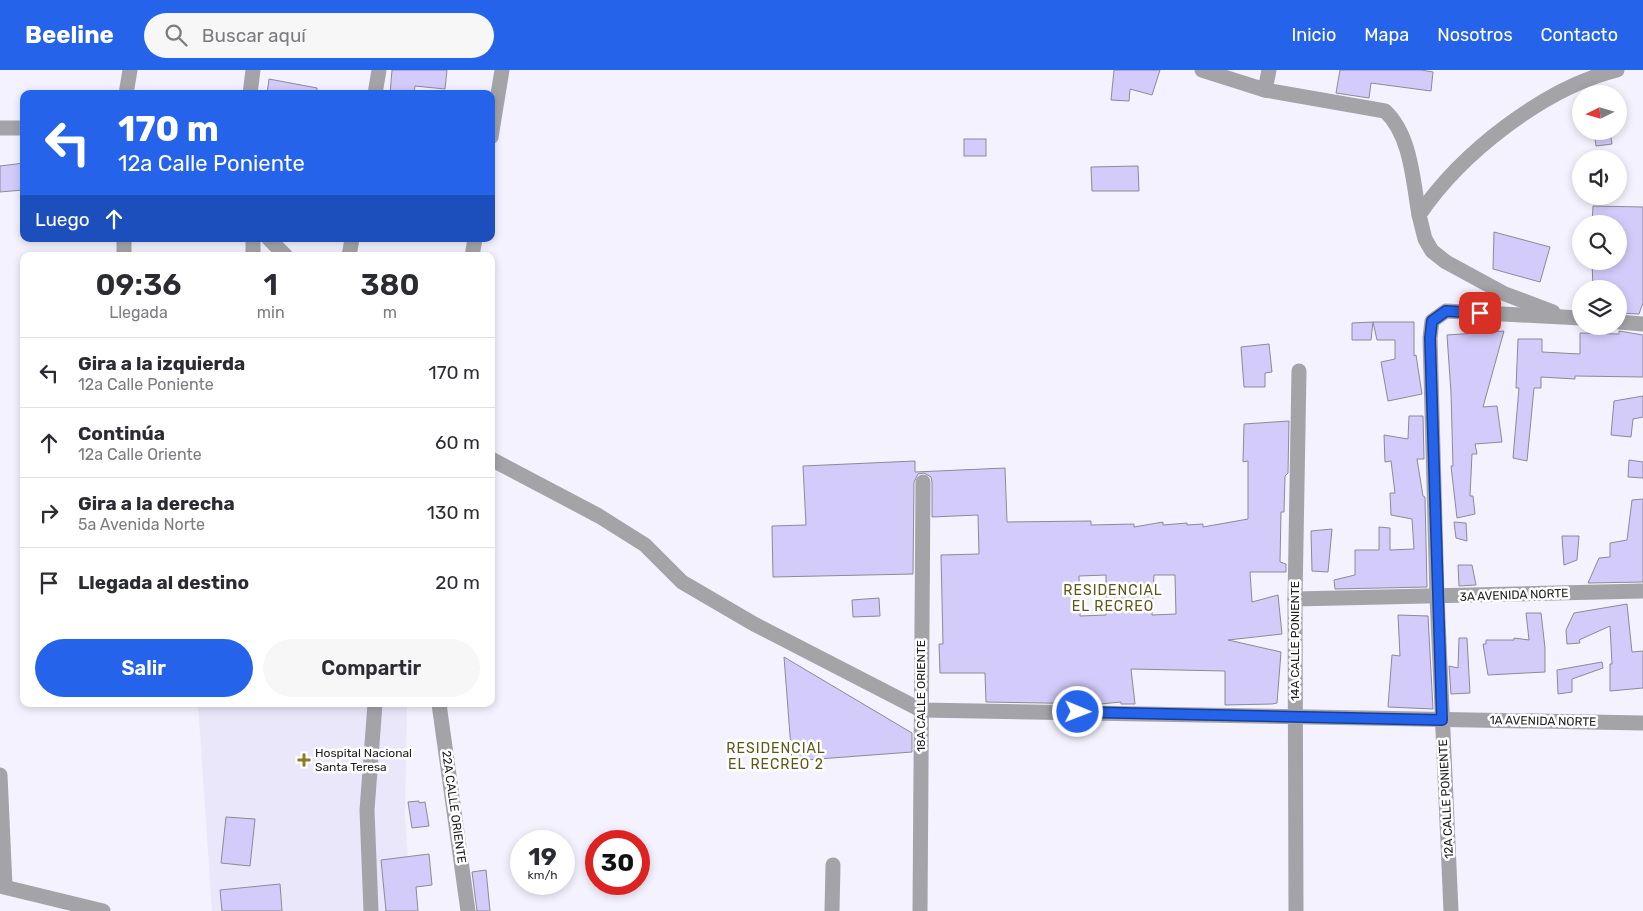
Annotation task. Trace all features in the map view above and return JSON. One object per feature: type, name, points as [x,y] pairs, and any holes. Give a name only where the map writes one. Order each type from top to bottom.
[{"type":"street","points":[[127,90],[130,70]]},
{"type":"street","points":[[250,90],[253,70]]},
{"type":"street","points":[[376,90],[379,70]]},
{"type":"street","points":[[495,113],[502,70]]},
{"type":"street","points":[[1202,70],[1265,90],[1385,111],[1395,120],[1406,149],[1425,239],[1432,251],[1446,262],[1505,294],[1572,317]]},
{"type":"street","points":[[1265,90],[1269,70]]},
{"type":"street","points":[[1419,215],[1431,197],[1508,123],[1575,84],[1593,76],[1617,70]]},
{"type":"street","points":[[0,128],[20,128]]},
{"type":"street","points":[[272,242],[282,252]]},
{"type":"street","name":"12A CALLE PONIENTE","points":[[1451,911],[1437,597],[1430,338],[1432,321],[1446,311],[1572,318]]},
{"type":"street","points":[[1627,323],[1643,324]]},
{"type":"street","name":"14A CALLE PONIENTE","points":[[1296,911],[1294,715],[1299,371]]},
{"type":"street","points":[[495,461],[599,516],[645,545],[682,582],[690,587],[754,624],[921,710]]},
{"type":"street","name":"18A CALLE ORIENTE","points":[[920,911],[923,482]]},
{"type":"street","name":"3A AVENIDA NORTE","points":[[1295,599],[1643,591]]},
{"type":"street","points":[[371,911],[367,810],[375,707]]},
{"type":"street","name":"22A CALLE ORIENTE","points":[[439,707],[468,911]]},
{"type":"street","name":"1A AVENIDA NORTE","points":[[921,710],[1294,715],[1442,720],[1643,723]]},
{"type":"street","points":[[0,775],[2,886],[103,911]]},
{"type":"street","points":[[832,865],[832,911]]},
{"type":"shaded area","name":"Hospital Nacional Santa Teresa","points":[[198,707],[407,707],[405,817],[412,911],[212,911]]},
{"type":"building","points":[[392,70],[447,70],[445,89],[415,86],[414,90],[390,90]]},
{"type":"building","points":[[1114,70],[1160,70],[1152,95],[1130,89],[1129,101],[1111,100]]},
{"type":"building","points":[[1340,70],[1421,70],[1433,72],[1431,91],[1371,83],[1369,98],[1336,93]]},
{"type":"building","points":[[269,79],[317,88],[317,90],[268,90]]},
{"type":"building","points":[[964,139],[986,139],[986,156],[964,156]]},
{"type":"building","points":[[1595,140],[1611,140],[1612,144],[1596,146]]},
{"type":"building","points":[[20,164],[20,190],[0,192],[0,166]]},
{"type":"building","points":[[1138,166],[1139,191],[1092,191],[1091,167]]},
{"type":"building","points":[[1593,206],[1643,207],[1643,303],[1639,314],[1627,313],[1627,280],[1593,280],[1592,270],[1627,270],[1627,215],[1592,215]]},
{"type":"building","points":[[1494,232],[1550,247],[1540,282],[1493,269]]},
{"type":"building","points":[[1373,322],[1371,340],[1352,340],[1352,323]]},
{"type":"building","points":[[1373,322],[1414,322],[1414,356],[1416,355],[1422,394],[1388,401],[1381,362],[1395,359],[1395,340],[1377,340]]},
{"type":"building","points":[[1504,331],[1483,407],[1497,406],[1502,442],[1475,444],[1477,454],[1472,454],[1470,496],[1473,496],[1475,514],[1457,518],[1451,466],[1453,466],[1451,393],[1447,335]]},
{"type":"building","points":[[1627,332],[1643,335],[1643,377],[1575,376],[1575,379],[1541,377],[1541,388],[1534,388],[1527,461],[1513,458],[1519,388],[1516,388],[1518,339],[1542,339],[1542,352],[1580,354],[1580,335],[1627,335]]},
{"type":"building","points":[[1269,344],[1272,372],[1265,373],[1265,387],[1244,387],[1241,347]]},
{"type":"building","points":[[1643,396],[1643,417],[1633,419],[1631,437],[1611,435],[1614,401]]},
{"type":"building","points":[[1409,416],[1423,416],[1424,459],[1417,459],[1423,496],[1425,497],[1427,587],[1335,589],[1334,580],[1355,575],[1355,550],[1379,550],[1379,527],[1390,528],[1390,550],[1414,549],[1412,519],[1391,515],[1390,493],[1395,493],[1391,461],[1385,462],[1384,435],[1408,439]]},
{"type":"building","points":[[1289,421],[1288,473],[1285,476],[1284,512],[1281,512],[1280,562],[1286,564],[1286,572],[1250,572],[1252,602],[1278,595],[1282,634],[1228,640],[1281,652],[1277,703],[1225,705],[1225,671],[1131,669],[1135,704],[1121,704],[1121,702],[1100,704],[986,702],[985,673],[940,673],[939,644],[943,644],[941,555],[979,554],[978,515],[932,517],[932,482],[931,477],[924,473],[918,474],[914,482],[913,574],[773,577],[772,526],[806,525],[803,466],[915,461],[915,472],[1005,468],[1007,522],[1091,521],[1091,525],[1134,524],[1134,527],[1163,522],[1163,525],[1203,524],[1203,527],[1248,519],[1248,461],[1243,462],[1244,424]],"holes":[[[1106,575],[1106,615],[1080,616],[1079,576]],[[1154,575],[1175,575],[1176,614],[1152,615]]]},
{"type":"building","points":[[1629,460],[1643,462],[1643,478],[1628,477]]},
{"type":"building","points":[[1643,499],[1643,582],[1588,583],[1599,558],[1610,557],[1610,543],[1627,540],[1632,500]]},
{"type":"building","points":[[1454,522],[1466,523],[1467,541],[1456,538]]},
{"type":"building","points":[[1332,529],[1328,572],[1312,571],[1311,531]]},
{"type":"building","points":[[1562,536],[1579,536],[1577,560],[1564,565]]},
{"type":"building","points":[[1458,565],[1472,565],[1476,585],[1459,586]]},
{"type":"building","points":[[879,598],[880,616],[853,617],[852,600]]},
{"type":"building","points":[[1627,604],[1632,652],[1643,651],[1643,688],[1610,691],[1610,664],[1612,664],[1610,626],[1579,640],[1580,643],[1567,644],[1566,630],[1574,613]]},
{"type":"building","points":[[1526,613],[1541,613],[1545,648],[1545,672],[1488,675],[1483,644],[1486,644],[1486,640],[1514,640],[1514,638],[1529,640]]},
{"type":"building","points":[[1398,615],[1428,616],[1433,709],[1388,707],[1392,655],[1400,656]]},
{"type":"building","points":[[1459,638],[1467,638],[1470,693],[1451,694],[1449,666],[1458,668]]},
{"type":"building","points":[[784,657],[912,733],[912,752],[792,761]]},
{"type":"building","points":[[1602,662],[1603,668],[1572,679],[1572,692],[1558,694],[1557,670]]},
{"type":"building","points":[[419,801],[419,803],[425,802],[429,826],[412,828],[408,802]]},
{"type":"building","points":[[226,817],[255,819],[250,866],[221,863]]},
{"type":"building","points":[[429,854],[432,885],[416,887],[418,911],[386,911],[381,860]]},
{"type":"building","points":[[486,870],[490,911],[477,911],[472,872]]},
{"type":"building","points":[[280,884],[282,911],[222,911],[220,890]]},
{"type":"place","name":"Hospital Nacional Santa Teresa","points":[[304,760]]},
{"type":"district","name":"RESIDENCIAL EL RECREO","points":[[1113,598]]},
{"type":"district","name":"RESIDENCIAL EL RECREO 2","points":[[776,756]]},
{"type":"route","points":[[1078,712],[1294,715],[1442,720],[1430,338],[1432,321],[1446,311],[1480,313]]}]
